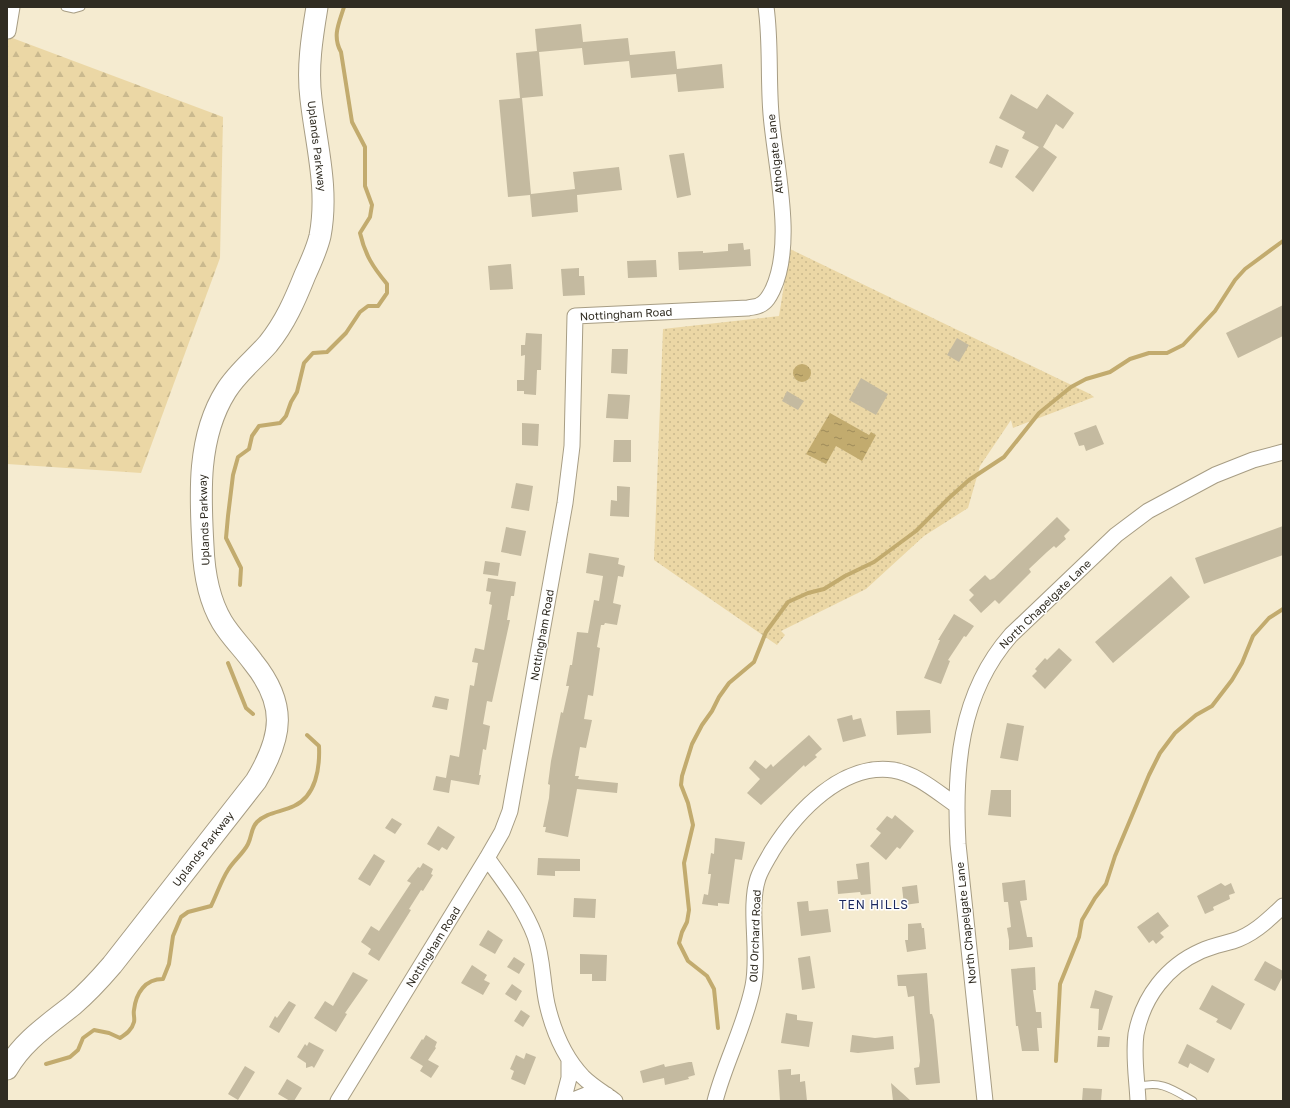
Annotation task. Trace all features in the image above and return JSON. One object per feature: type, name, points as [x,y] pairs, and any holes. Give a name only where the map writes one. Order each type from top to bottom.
[{"type":"street","points":[[8,31],[12,7]]},
{"type":"street","name":"Uplands Parkway","points":[[7,1069],[19,1050],[32,1036],[93,987],[112,965],[256,781],[274,749],[277,733],[277,714],[273,696],[265,678],[230,635],[212,602],[206,577],[203,548],[202,465],[210,430],[225,392],[235,378],[267,345],[290,313],[319,237],[324,194],[310,96],[310,65],[317,7]]},
{"type":"street","name":"Atholgate Lane","points":[[766,7],[770,63],[770,112],[783,224],[782,259],[776,281],[768,299]]},
{"type":"street","name":"Nottingham Road","points":[[338,1101],[487,858],[502,832],[510,811],[565,503],[572,446],[575,316],[748,308],[760,305],[768,299]]},
{"type":"street","name":"North Chapelgate Lane","points":[[985,1101],[958,844],[956,805],[958,775],[970,704],[984,670],[996,652],[1012,635],[1116,535],[1148,511],[1215,475],[1253,460],[1283,452]]},
{"type":"street","name":"Old Orchard Road","points":[[715,1101],[753,986],[756,963],[754,895],[758,878],[786,829],[797,816],[832,786],[852,775],[872,769],[894,770],[912,776],[956,805]]},
{"type":"street","points":[[487,858],[510,888],[525,914],[535,937],[542,962],[547,1004],[569,1061],[584,1078],[610,1098]]},
{"type":"street","points":[[1137,1094],[1136,1034],[1143,1011],[1151,994],[1161,980],[1170,970],[1199,952],[1234,941],[1251,933],[1283,906]]},
{"type":"street","points":[[563,1101],[569,1078],[569,1061]]},
{"type":"street","points":[[571,1101],[586,1095],[610,1098]]},
{"type":"lane","points":[[65,7],[74,9],[81,7]]},
{"type":"lane","points":[[1137,1094],[1150,1083],[1166,1086],[1193,1101]]},
{"type":"green space","points":[[7,36],[223,117],[220,258],[141,473],[7,464]]},
{"type":"green space","points":[[790,249],[1094,397],[1013,428],[1011,420],[980,466],[968,508],[924,536],[866,589],[781,631],[785,635],[777,645],[654,560],[663,329],[779,316]]},
{"type":"water","points":[[802,364],[808,367],[811,373],[808,379],[802,382],[796,379],[793,373],[796,367]]},
{"type":"water","points":[[830,413],[869,435],[871,432],[876,435],[862,461],[836,446],[826,464],[806,454]]},
{"type":"building","points":[[581,24],[583,42],[628,38],[630,55],[675,51],[677,69],[722,64],[724,88],[678,92],[676,74],[631,78],[629,61],[584,65],[582,48],[539,52],[543,96],[522,98],[531,194],[575,189],[573,172],[619,167],[622,190],[577,195],[578,212],[532,217],[530,195],[508,197],[499,100],[520,98],[516,53],[537,51],[535,29]]},
{"type":"building","points":[[1011,94],[1037,109],[1047,94],[1074,113],[1063,129],[1056,124],[1043,147],[1057,157],[1033,192],[1015,177],[1039,147],[1022,138],[1025,132],[999,118]]},
{"type":"building","points":[[996,145],[1009,150],[1002,168],[989,163]]},
{"type":"building","points":[[684,153],[691,195],[677,198],[669,155]]},
{"type":"building","points":[[743,243],[744,250],[750,249],[751,266],[679,270],[678,252],[703,251],[703,253],[728,251],[728,244]]},
{"type":"building","points":[[656,260],[657,277],[628,278],[627,261]]},
{"type":"building","points":[[511,264],[513,289],[490,290],[488,266]]},
{"type":"building","points":[[579,268],[579,276],[584,276],[585,295],[563,296],[561,269]]},
{"type":"building","points":[[1283,305],[1283,336],[1238,358],[1226,333]]},
{"type":"building","points":[[526,333],[542,334],[541,370],[537,370],[536,395],[524,394],[524,391],[517,391],[517,380],[524,380],[525,355],[521,356],[521,345],[525,345]]},
{"type":"building","points":[[957,338],[969,345],[959,362],[947,355]]},
{"type":"building","points":[[612,349],[628,349],[627,374],[611,373]]},
{"type":"building","points":[[861,378],[888,394],[876,415],[849,400]]},
{"type":"building","points":[[787,391],[804,401],[798,410],[782,401]]},
{"type":"building","points":[[608,394],[630,395],[628,419],[606,418]]},
{"type":"building","points":[[522,423],[539,424],[538,446],[522,445]]},
{"type":"building","points":[[1096,425],[1104,444],[1086,451],[1084,445],[1079,446],[1074,433]]},
{"type":"building","points":[[614,440],[631,440],[631,462],[613,462]]},
{"type":"building","points":[[516,483],[533,486],[529,511],[511,508]]},
{"type":"building","points":[[617,486],[630,487],[629,517],[610,516],[611,500],[617,501]]},
{"type":"building","points":[[1057,517],[1070,530],[1064,536],[1066,539],[1056,548],[1054,546],[1029,569],[1031,572],[999,604],[995,600],[981,613],[969,600],[974,595],[969,590],[985,575],[990,580],[994,578]]},
{"type":"building","points":[[1283,526],[1283,555],[1204,584],[1195,558]]},
{"type":"building","points":[[506,527],[526,531],[521,556],[501,552]]},
{"type":"building","points":[[589,553],[619,558],[618,564],[625,566],[623,577],[618,576],[613,603],[621,605],[617,625],[605,623],[604,625],[601,625],[597,647],[600,648],[593,696],[588,695],[584,719],[592,720],[586,748],[580,747],[575,776],[579,776],[578,779],[618,783],[617,793],[577,789],[568,837],[545,832],[546,827],[543,827],[549,798],[550,785],[548,784],[551,761],[561,712],[563,713],[569,686],[566,686],[570,665],[572,665],[577,632],[588,633],[594,600],[599,601],[603,576],[586,573]]},
{"type":"building","points":[[485,561],[500,563],[498,576],[483,574]]},
{"type":"building","points":[[1171,576],[1190,597],[1113,663],[1095,642]]},
{"type":"building","points":[[488,578],[516,582],[514,596],[511,596],[507,620],[510,620],[492,702],[487,701],[483,724],[490,726],[486,750],[483,749],[479,785],[451,780],[449,793],[433,790],[436,776],[446,778],[450,755],[459,757],[470,685],[474,686],[478,663],[472,662],[475,648],[484,650],[492,605],[489,604],[491,592],[486,591]]},
{"type":"building","points":[[954,614],[974,626],[966,637],[964,636],[948,660],[950,661],[941,684],[924,678],[940,640],[938,640]]},
{"type":"building","points":[[1059,648],[1072,660],[1045,689],[1032,676],[1037,671],[1035,669],[1045,658],[1047,660]]},
{"type":"building","points":[[435,696],[449,699],[447,710],[432,707]]},
{"type":"building","points":[[930,710],[931,733],[897,735],[896,711]]},
{"type":"building","points":[[852,715],[853,720],[861,718],[866,736],[843,742],[837,719]]},
{"type":"building","points":[[1007,723],[1024,726],[1018,761],[1000,758]]},
{"type":"building","points":[[809,735],[822,749],[815,755],[817,757],[805,767],[804,765],[761,805],[747,793],[760,779],[749,768],[755,760],[766,769],[771,764],[773,767]]},
{"type":"building","points":[[991,790],[1011,790],[1011,817],[988,815]]},
{"type":"building","points":[[895,815],[914,831],[900,849],[897,847],[886,860],[870,846],[881,833],[876,829],[887,816],[892,819]]},
{"type":"building","points":[[392,818],[402,824],[395,834],[385,828]]},
{"type":"building","points":[[438,826],[455,837],[447,850],[442,847],[439,851],[427,844]]},
{"type":"building","points":[[715,838],[745,842],[742,860],[735,859],[729,904],[718,903],[718,906],[702,904],[704,894],[708,895],[711,874],[708,874],[711,853],[714,854]]},
{"type":"building","points":[[374,854],[385,861],[370,886],[358,879]]},
{"type":"building","points":[[538,858],[580,859],[580,871],[555,871],[555,876],[537,875]]},
{"type":"building","points":[[869,862],[871,894],[861,895],[860,892],[838,894],[837,881],[858,879],[856,864]]},
{"type":"building","points":[[423,863],[433,869],[431,874],[433,875],[409,909],[411,910],[379,961],[368,954],[371,949],[361,942],[371,926],[379,931],[411,883],[407,881]]},
{"type":"building","points":[[1025,880],[1027,900],[1020,901],[1027,937],[1032,937],[1033,947],[1009,950],[1007,928],[1011,927],[1008,902],[1004,902],[1002,883]]},
{"type":"building","points":[[1221,883],[1225,886],[1231,883],[1235,893],[1229,895],[1230,899],[1213,907],[1214,910],[1205,914],[1197,896]]},
{"type":"building","points":[[917,885],[919,903],[904,905],[902,887]]},
{"type":"building","points":[[574,898],[596,899],[595,918],[573,917]]},
{"type":"building","points":[[808,901],[809,911],[828,909],[831,932],[801,936],[797,902]]},
{"type":"building","points":[[1158,912],[1169,926],[1160,933],[1164,937],[1156,944],[1153,940],[1149,943],[1137,927]]},
{"type":"building","points":[[921,923],[922,928],[924,928],[926,949],[907,952],[905,940],[908,940],[908,924]]},
{"type":"building","points":[[488,930],[503,940],[495,954],[479,945]]},
{"type":"building","points":[[580,954],[607,955],[606,981],[592,981],[592,974],[580,974]]},
{"type":"building","points":[[810,956],[815,988],[802,990],[798,958]]},
{"type":"building","points":[[514,957],[525,964],[519,974],[507,967]]},
{"type":"building","points":[[1265,961],[1283,971],[1283,976],[1275,991],[1254,980]]},
{"type":"building","points":[[472,965],[487,975],[484,980],[490,983],[483,995],[461,983]]},
{"type":"building","points":[[1035,967],[1036,990],[1033,990],[1036,1012],[1041,1012],[1042,1028],[1037,1028],[1039,1051],[1022,1051],[1018,1026],[1016,1026],[1011,969]]},
{"type":"building","points":[[353,972],[368,980],[345,1013],[347,1014],[336,1032],[314,1018],[325,1001],[333,1006]]},
{"type":"building","points":[[927,973],[930,1014],[932,1014],[934,1020],[940,1083],[916,1085],[914,1068],[919,1067],[920,1061],[914,996],[908,997],[906,986],[898,986],[897,975]]},
{"type":"building","points":[[512,984],[522,991],[516,1001],[505,994]]},
{"type":"building","points":[[1212,985],[1245,1004],[1231,1030],[1216,1022],[1218,1019],[1199,1009]]},
{"type":"building","points":[[1095,990],[1113,996],[1102,1030],[1098,1030],[1099,1009],[1090,1008]]},
{"type":"building","points":[[289,1001],[296,1005],[279,1033],[269,1027],[275,1016],[277,1018]]},
{"type":"building","points":[[521,1010],[530,1016],[523,1027],[514,1021]]},
{"type":"building","points":[[786,1013],[797,1015],[797,1020],[813,1022],[809,1047],[781,1043]]},
{"type":"building","points":[[426,1035],[437,1042],[436,1048],[428,1060],[439,1066],[431,1078],[420,1071],[423,1066],[410,1058]]},
{"type":"building","points":[[852,1035],[875,1038],[893,1036],[894,1049],[858,1053],[850,1052]]},
{"type":"building","points":[[1098,1036],[1110,1037],[1109,1047],[1097,1047]]},
{"type":"building","points":[[309,1042],[324,1050],[314,1068],[312,1066],[306,1068],[306,1063],[297,1057],[305,1044],[307,1046]]},
{"type":"building","points":[[1187,1044],[1215,1059],[1208,1073],[1190,1063],[1188,1068],[1178,1063]]},
{"type":"building","points":[[526,1053],[536,1057],[525,1085],[511,1079],[514,1071],[510,1069],[516,1055],[524,1059]]},
{"type":"building","points":[[692,1062],[695,1075],[688,1077],[689,1079],[665,1085],[664,1078],[643,1083],[640,1071],[664,1064],[665,1067]]},
{"type":"building","points":[[245,1066],[255,1072],[238,1100],[228,1094]]},
{"type":"building","points":[[791,1069],[791,1075],[800,1074],[800,1082],[805,1081],[807,1101],[780,1101],[778,1070]]},
{"type":"building","points":[[287,1079],[302,1088],[294,1101],[290,1101],[278,1094]]},
{"type":"building","points":[[891,1083],[911,1101],[893,1101]]},
{"type":"building","points":[[1083,1088],[1102,1089],[1101,1101],[1082,1101]]},
{"type":"waterway","points":[[240,585],[241,568],[226,538],[233,475],[238,457],[249,449],[252,436],[259,426],[280,423],[286,416],[291,402],[297,392],[304,363],[313,353],[327,352],[346,333],[360,312],[368,306],[378,306],[387,293],[387,284],[370,260],[364,248],[360,233],[370,217],[372,205],[365,186],[365,147],[352,122],[341,52],[337,40],[338,24],[344,7]]},
{"type":"waterway","points":[[718,1028],[714,989],[707,976],[688,961],[679,943],[687,922],[689,910],[684,863],[693,825],[688,803],[681,785],[682,776],[692,744],[702,725],[729,683],[754,662],[766,632],[788,602],[808,593],[824,589],[845,576],[874,562],[916,531],[969,480],[1004,457],[1039,413],[1071,387],[1086,379],[1110,372],[1130,359],[1149,353],[1167,353],[1183,345],[1215,311],[1235,280],[1245,269],[1283,241]]},
{"type":"waterway","points":[[1056,1061],[1060,984],[1079,937],[1082,920],[1095,898],[1106,884],[1115,856],[1149,775],[1160,753],[1175,733],[1196,715],[1212,706],[1232,680],[1242,663],[1253,636],[1269,618],[1283,609]]},
{"type":"waterway","points":[[228,663],[246,708],[253,714]]},
{"type":"waterway","points":[[46,1064],[70,1057],[78,1050],[83,1038],[94,1030],[109,1033],[120,1038],[130,1030],[134,1022],[135,1004],[142,988],[151,981],[163,979],[169,964],[173,936],[181,917],[188,912],[211,906],[228,870],[248,844],[257,822],[265,816],[294,806],[307,796],[312,788],[319,763],[319,746],[307,735]]},
{"type":"district","name":"TEN HILLS","points":[[874,905]]}]
